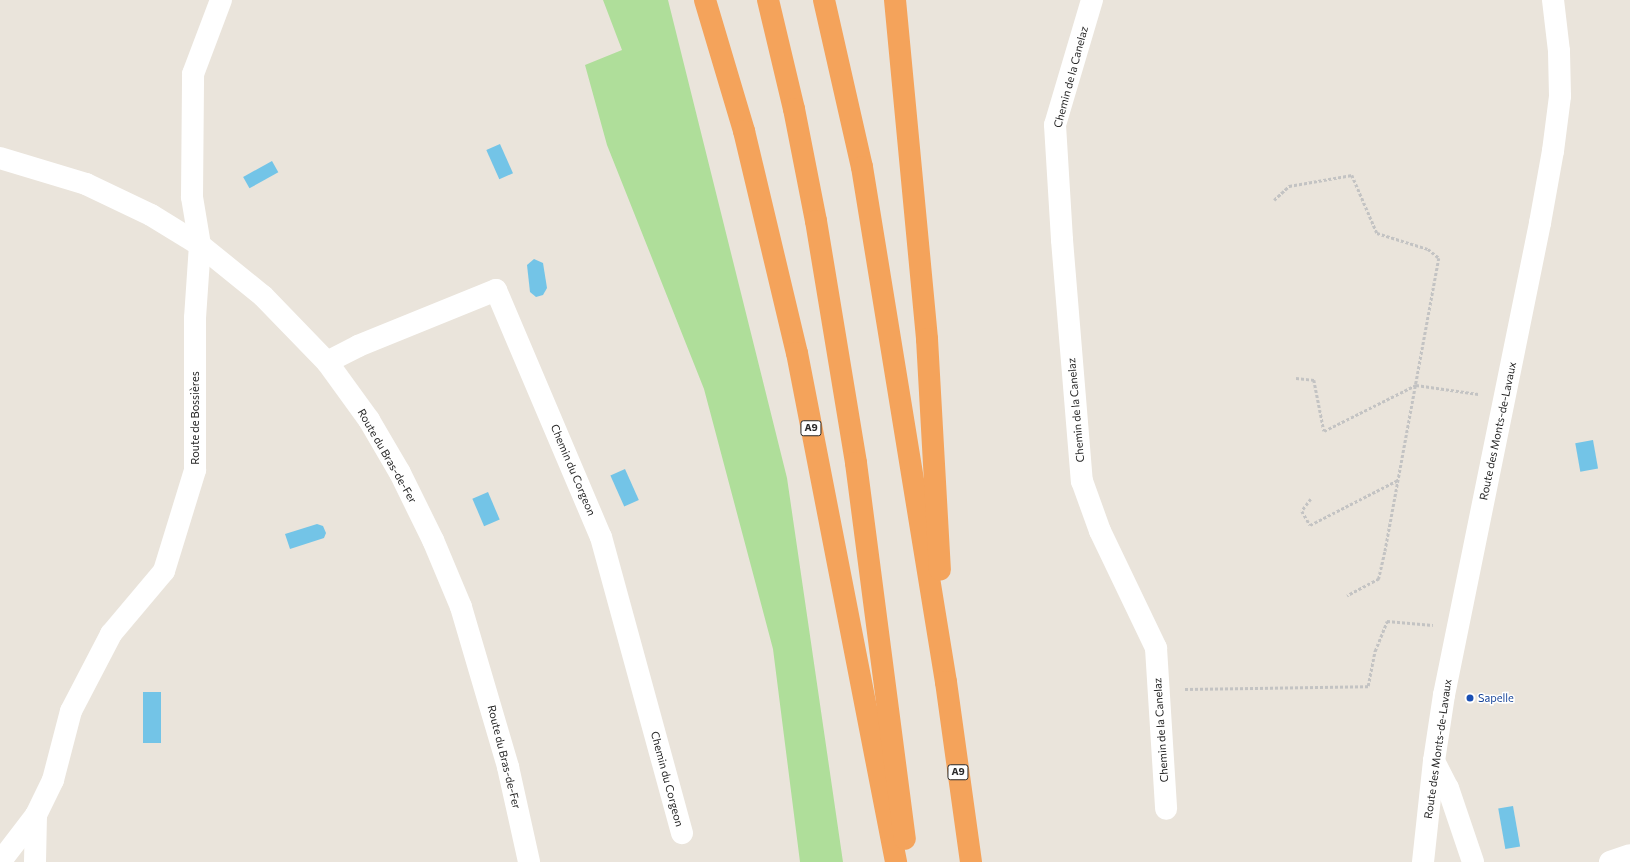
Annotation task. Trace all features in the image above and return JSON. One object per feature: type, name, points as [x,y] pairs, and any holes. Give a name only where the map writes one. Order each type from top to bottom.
[{"type":"highway","name":"A9","points":[[705,0],[744,131],[797,353],[896,862]]},
{"type":"highway","points":[[768,0],[794,109],[815,214],[856,463],[908,862]]},
{"type":"highway","name":"A9","points":[[824,0],[862,167],[946,682],[972,862]]},
{"type":"highway","name":"A9","points":[[895,0],[927,339],[946,682]]},
{"type":"street","name":"Route de Bossières","points":[[0,862],[36,815],[53,780],[71,711],[111,634],[164,571],[195,470],[195,318],[200,245],[192,197],[193,74],[221,0]]},
{"type":"street","name":"Chemin de la Canelaz","points":[[1092,0],[1055,125],[1062,240],[1082,481],[1100,531],[1156,648],[1166,809]]},
{"type":"street","name":"Route des Monts-de-Lavaux","points":[[1423,862],[1434,761],[1444,695],[1540,223],[1553,151],[1560,96],[1560,51],[1553,0]]},
{"type":"street","name":"Route du Bras-de-Fer","points":[[0,158],[86,184],[151,215],[200,245],[263,296],[327,362],[369,420],[400,473],[433,540],[461,607],[508,767],[529,862]]},
{"type":"street","name":"Chemin du Corgeon","points":[[327,362],[358,346],[496,290],[601,537],[682,833]]},
{"type":"street","points":[[1434,761],[1448,788],[1473,862]]},
{"type":"street","points":[[35,862],[36,815]]},
{"type":"street","points":[[1610,862],[1630,855]]},
{"type":"path","points":[[1274,200],[1289,186],[1352,175],[1377,233],[1428,249],[1439,258],[1386,552],[1379,578],[1347,596]]},
{"type":"path","points":[[1296,378],[1314,380],[1324,431],[1416,385],[1486,395]]},
{"type":"path","points":[[1310,499],[1302,511],[1310,525],[1398,479]]},
{"type":"path","points":[[1158,688],[1368,686],[1376,651],[1387,622],[1439,625]]},
{"type":"green space","points":[[603,0],[668,0],[787,478],[843,862],[800,862],[773,649],[704,389],[607,145],[585,65],[622,50]]},
{"type":"water","points":[[500,144],[513,173],[499,179],[486,150]]},
{"type":"water","points":[[272,161],[278,172],[249,188],[243,177]]},
{"type":"water","points":[[534,259],[543,263],[547,288],[543,295],[536,297],[530,292],[527,265]]},
{"type":"water","points":[[1593,440],[1598,469],[1580,472],[1575,443]]},
{"type":"water","points":[[625,469],[639,500],[624,507],[610,476]]},
{"type":"water","points":[[488,492],[500,520],[484,526],[472,499]]},
{"type":"water","points":[[317,524],[323,526],[326,533],[324,538],[290,549],[285,534]]},
{"type":"water","points":[[143,692],[161,692],[161,743],[143,743]]},
{"type":"water","points":[[1513,806],[1520,846],[1505,849],[1498,809]]},
{"type":"place","name":"Sapelle","points":[[1470,698]]}]
